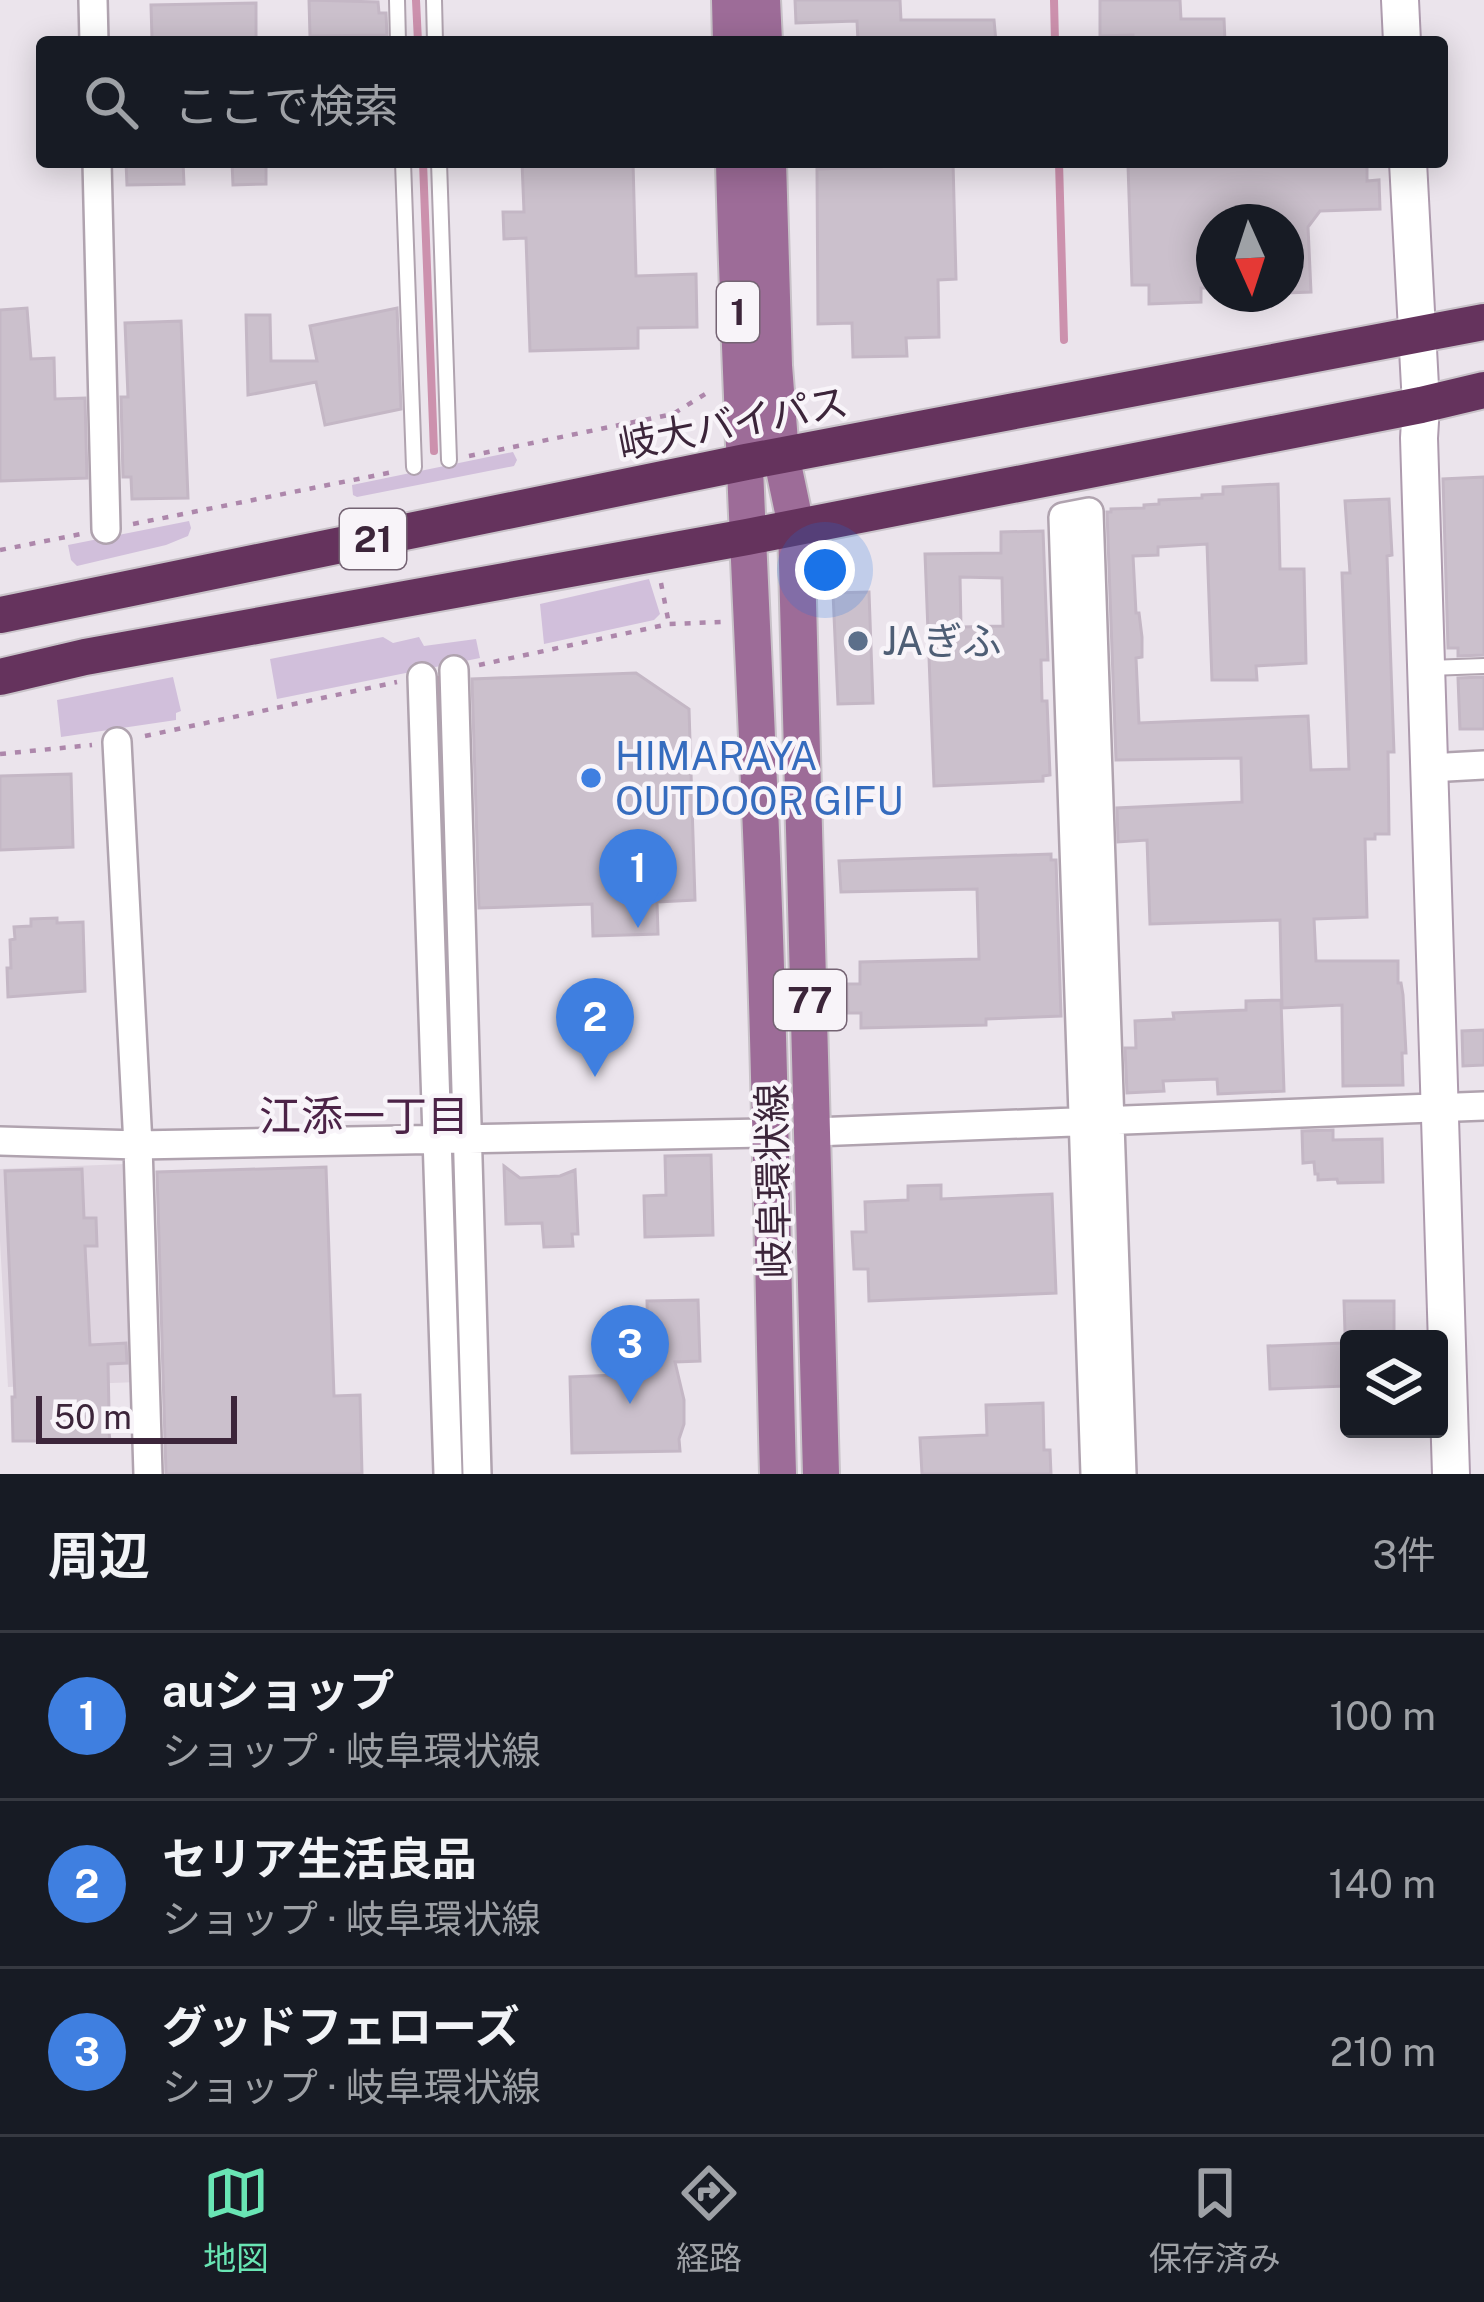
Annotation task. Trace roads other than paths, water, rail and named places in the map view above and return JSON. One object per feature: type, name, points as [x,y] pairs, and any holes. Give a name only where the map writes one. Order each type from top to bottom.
[{"type":"highway","name":"岐大バイパス","points":[[0,615],[763,458],[1484,322]]},
{"type":"highway","name":"21","points":[[0,677],[85,657],[747,537],[1484,390]]},
{"type":"main road","points":[[730,0],[731,36]]},
{"type":"main road","points":[[762,0],[764,36]]},
{"type":"main road","name":"1","points":[[734,168],[740,386],[763,458]]},
{"type":"main road","name":"1","points":[[763,458],[774,366],[768,168]]},
{"type":"main road","name":"77","points":[[763,458],[796,526]]},
{"type":"main road","name":"77","points":[[747,537],[763,458]]},
{"type":"main road","name":"岐阜環状線","points":[[796,526],[821,1474]]},
{"type":"main road","name":"岐阜環状線","points":[[747,537],[764,913],[778,1474]]},
{"type":"street","points":[[93,0],[94,36]]},
{"type":"street","points":[[1400,0],[1402,36]]},
{"type":"street","points":[[97,168],[106,529]]},
{"type":"street","points":[[1408,168],[1420,405],[1451,1474]]},
{"type":"street","points":[[1095,1474],[1098,1121],[1089,512],[1063,517],[1098,1121],[1122,1474]]},
{"type":"street","points":[[454,670],[477,1474]]},
{"type":"street","points":[[422,677],[448,1474]]},
{"type":"street","points":[[117,742],[138,1145],[148,1474]]},
{"type":"street","points":[[1429,768],[1484,765]]},
{"type":"street","points":[[814,1132],[1484,1106]]},
{"type":"street","points":[[0,1141],[138,1145],[768,1133]]},
{"type":"lane","points":[[397,0],[398,36]]},
{"type":"lane","points":[[434,0],[435,36]]},
{"type":"lane","points":[[403,168],[414,467]]},
{"type":"lane","points":[[439,168],[449,460]]},
{"type":"lane","points":[[1426,668],[1484,666]]},
{"type":"waterway","points":[[416,0],[418,36]]},
{"type":"waterway","points":[[1054,0],[1055,36]]},
{"type":"waterway","points":[[423,168],[434,451]]},
{"type":"waterway","points":[[1059,168],[1064,340]]},
{"type":"waterway","points":[[439,680],[450,997]]},
{"type":"place","name":"JAぎふ","points":[[858,641]]},
{"type":"place","name":"HIMARAYA OUTDOOR GIFU","points":[[591,778]]},
{"type":"place","name":"auショップ","points":[[638,928]]},
{"type":"place","name":"セリア生活良品","points":[[595,1077]]},
{"type":"place","name":"グッドフェローズ","points":[[630,1404]]},
{"type":"district","name":"江添一丁目","points":[[364,1116]]}]
